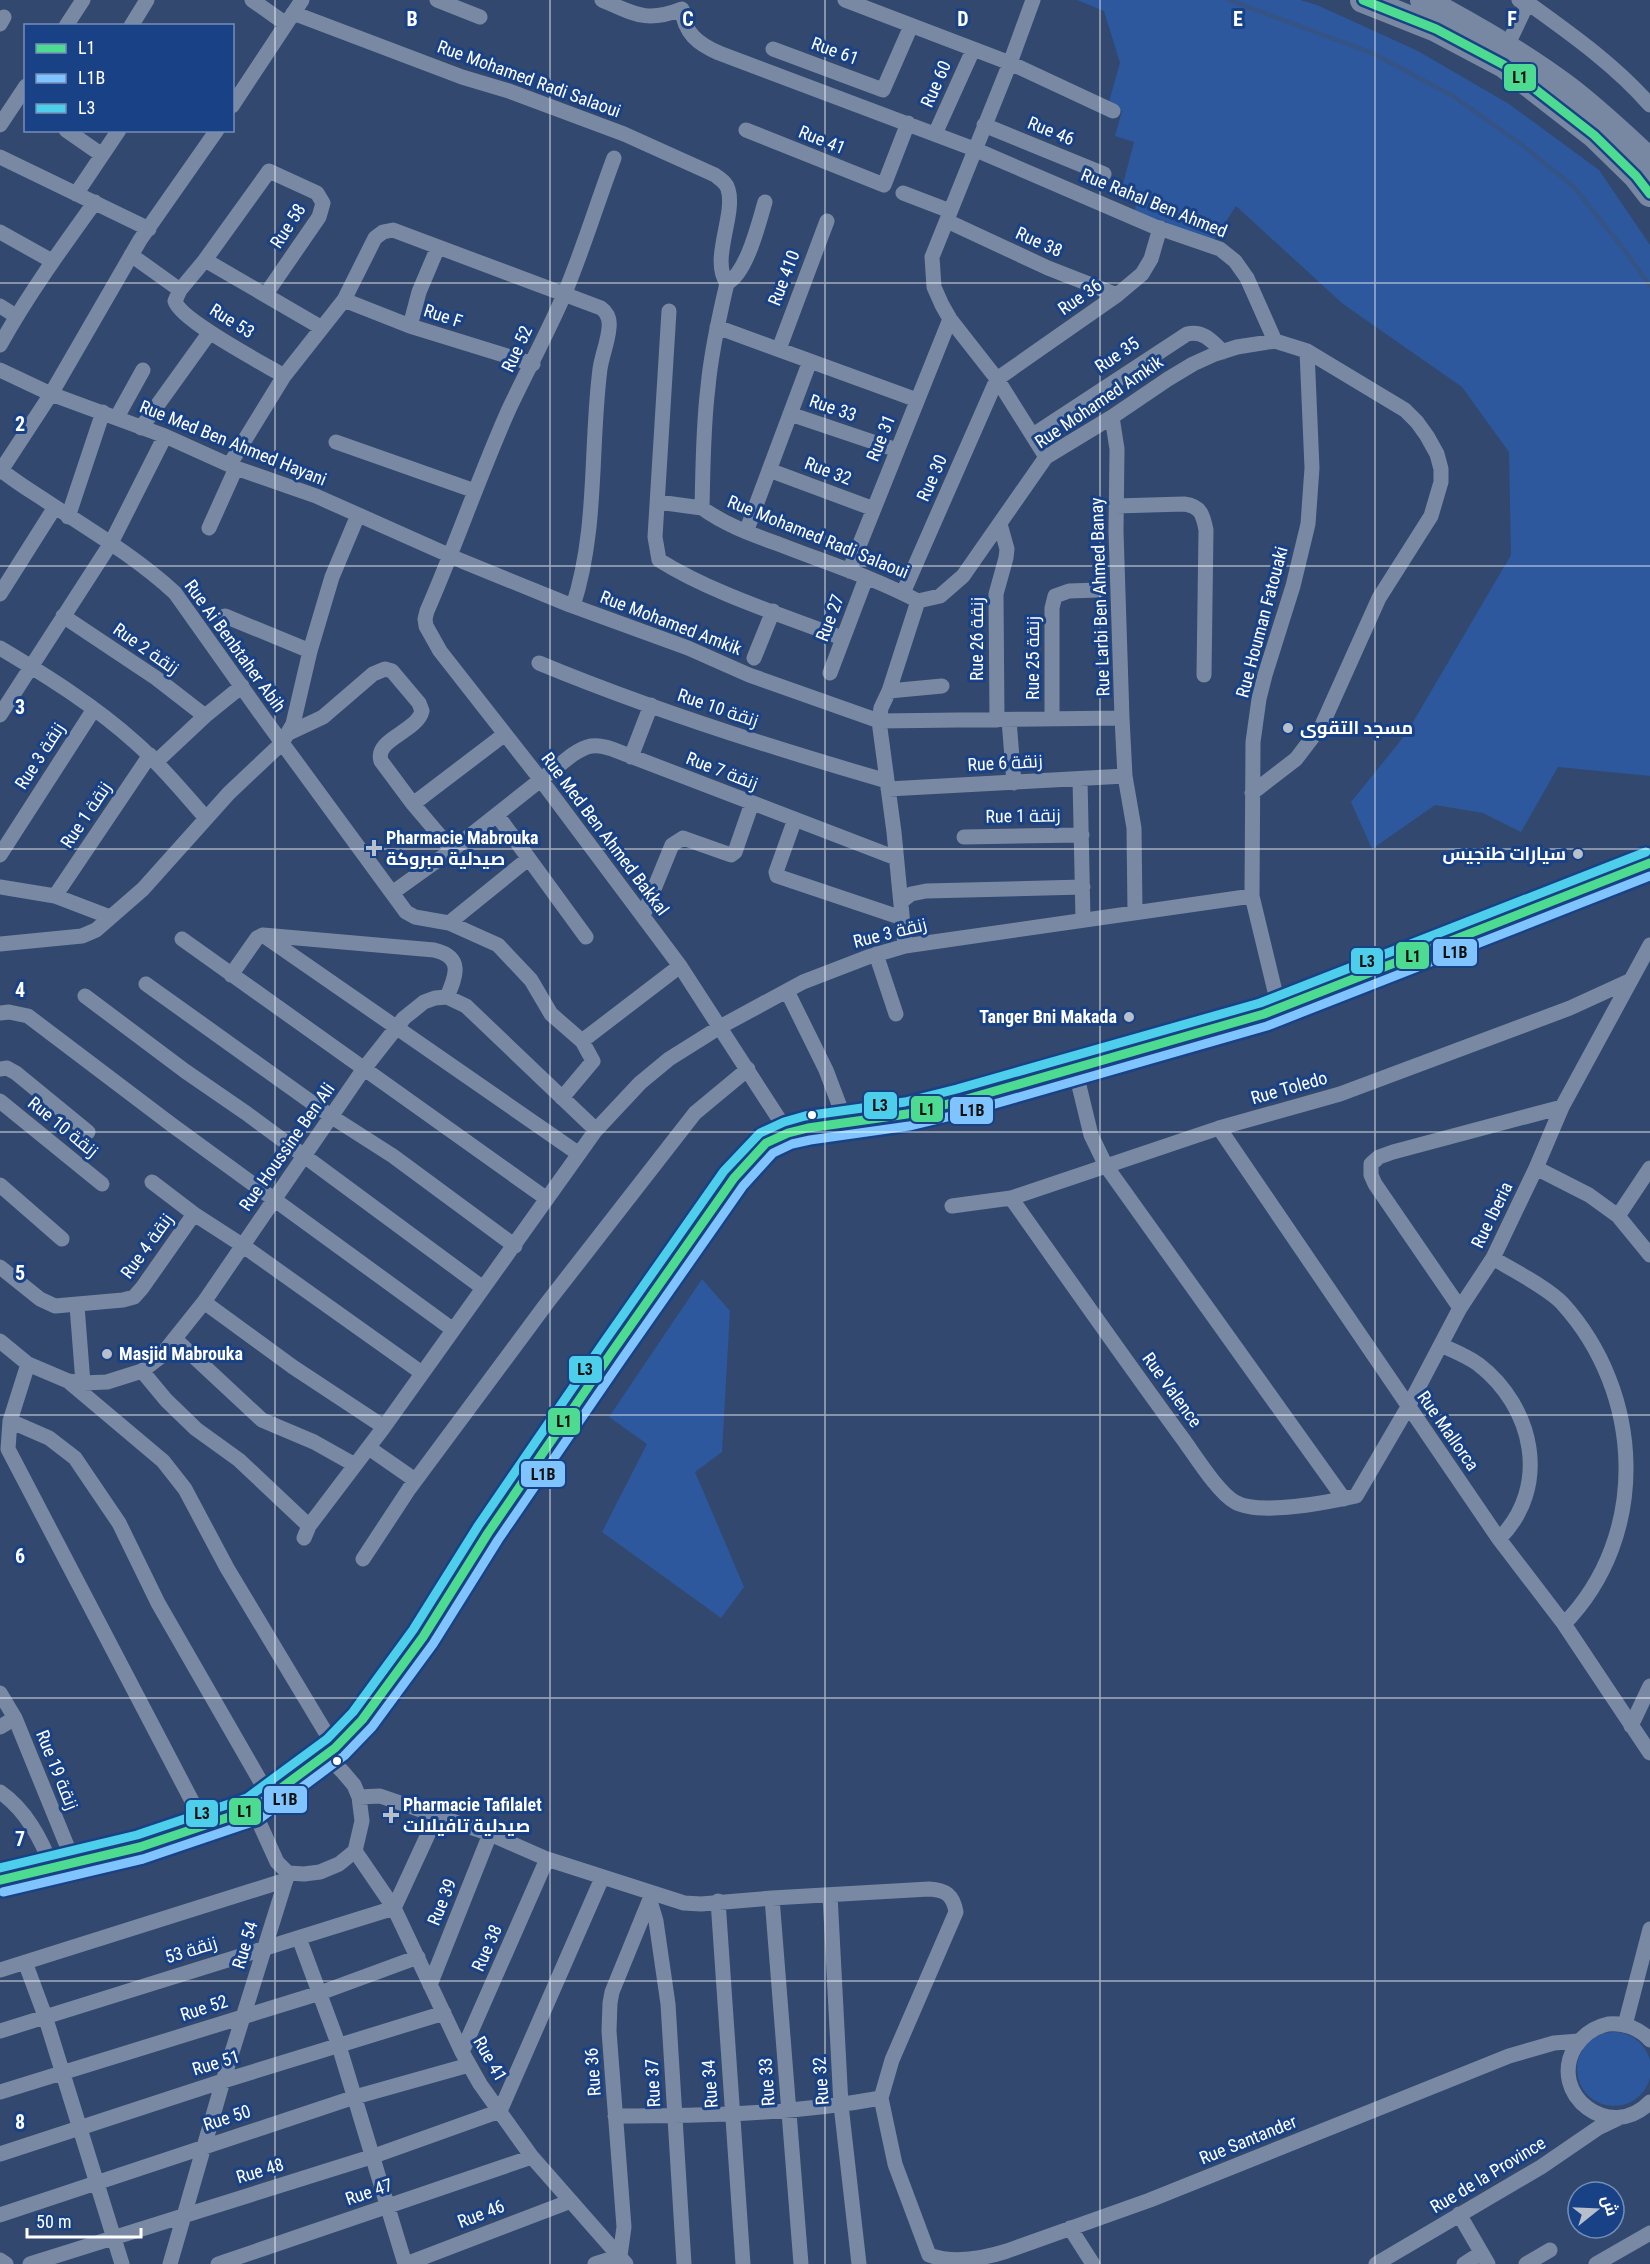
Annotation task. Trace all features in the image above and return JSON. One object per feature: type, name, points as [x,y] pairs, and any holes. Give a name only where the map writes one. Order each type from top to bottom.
[{"type":"highway","points":[[1363,0],[1436,29],[1504,65],[1594,135],[1636,176],[1650,194]]},
{"type":"highway","points":[[1423,0],[1507,46],[1565,86],[1650,161]]},
{"type":"main road","points":[[0,1880],[140,1847],[205,1826],[261,1803],[331,1752],[362,1720],[423,1636],[488,1533],[734,1178],[766,1143],[788,1133],[932,1108],[1190,1037],[1328,991],[1650,863]]},
{"type":"street","points":[[67,24],[83,0]]},
{"type":"street","points":[[132,24],[147,0]]},
{"type":"street","name":"Rue Mohamed Radi Salaoui","points":[[252,0],[294,12],[462,77],[509,91],[624,134],[715,174],[725,182],[729,195],[722,265],[724,277],[728,283],[717,327],[708,387],[702,508],[746,532],[849,571],[918,601]]},
{"type":"street","points":[[437,0],[480,18]]},
{"type":"street","points":[[602,0],[641,16],[650,17],[662,16],[684,4]]},
{"type":"street","points":[[845,0],[1010,63],[1113,111]]},
{"type":"street","points":[[1033,0],[932,257],[934,287],[950,319],[997,379],[1046,457]]},
{"type":"street","points":[[1507,46],[1525,1],[1575,37],[1630,82],[1650,105]]},
{"type":"street","name":"Rue Rahal Ben Ahmed","points":[[684,4],[683,18],[690,34],[704,47],[975,149],[1160,228],[1220,249],[1235,261],[1247,278],[1275,341]]},
{"type":"street","points":[[234,103],[294,12]]},
{"type":"street","name":"Rue 61","points":[[773,49],[884,90],[911,26]]},
{"type":"street","name":"Rue 60","points":[[935,134],[973,50]]},
{"type":"street","points":[[0,125],[23,96]]},
{"type":"street","name":"Rue 41","points":[[746,130],[884,185],[908,123]]},
{"type":"street","name":"Rue 46","points":[[984,125],[1104,174]]},
{"type":"street","points":[[69,132],[102,154]]},
{"type":"street","points":[[76,194],[118,132]]},
{"type":"street","points":[[0,470],[51,394],[131,255],[216,132]]},
{"type":"street","points":[[0,157],[149,229]]},
{"type":"street","name":"Rue 52","points":[[451,556],[509,410],[564,293],[614,158]]},
{"type":"street","name":"Rue 58","points":[[206,260],[269,171],[320,195],[323,203],[321,213],[266,294]]},
{"type":"street","points":[[903,193],[949,216]]},
{"type":"street","points":[[0,345],[52,261],[95,202]]},
{"type":"street","points":[[728,283],[734,279],[741,268],[765,202]]},
{"type":"street","name":"Rue 38","points":[[949,216],[1048,268],[1117,295]]},
{"type":"street","name":"Rue 410","points":[[779,349],[827,221]]},
{"type":"street","name":"Rue 36","points":[[997,379],[1117,295],[1142,274],[1151,259],[1160,228]]},
{"type":"street","points":[[209,528],[233,466],[284,376],[344,300],[375,238],[383,232],[393,230],[564,293],[604,310],[609,318],[600,368],[596,448],[584,559],[573,606]]},
{"type":"street","points":[[0,232],[52,261]]},
{"type":"street","points":[[410,326],[419,292],[438,247]]},
{"type":"street","points":[[131,255],[180,290],[206,260],[322,328]]},
{"type":"street","name":"Rue 53","points":[[180,290],[175,298],[177,307],[210,332],[284,376]]},
{"type":"street","name":"Rue F","points":[[344,300],[410,326],[532,364]]},
{"type":"street","points":[[0,306],[16,316]]},
{"type":"street","points":[[669,311],[655,542],[659,560],[728,594],[842,638]]},
{"type":"street","name":"Rue 31","points":[[849,571],[950,319]]},
{"type":"street","points":[[717,327],[917,400]]},
{"type":"street","points":[[141,428],[210,332]]},
{"type":"street","name":"Rue 35","points":[[1034,435],[1187,334],[1194,332],[1204,334],[1223,352]]},
{"type":"street","name":"Rue Mohamed Amkik","points":[[918,601],[940,596],[963,576],[1046,457],[1193,364],[1237,347],[1275,341],[1307,351],[1405,410],[1417,422],[1437,454],[1441,482],[1431,516],[1379,598],[1322,725],[1296,759],[1252,793]]},
{"type":"street","name":"Rue Houman Fatouaki","points":[[1279,1008],[1252,896],[1253,742],[1259,699],[1272,648],[1293,586],[1308,524],[1312,468],[1307,351]]},
{"type":"street","points":[[746,532],[810,361]]},
{"type":"street","name":"Rue Med Ben Ahmed Hayani","points":[[0,370],[51,394],[165,436],[233,466],[316,496],[451,556]]},
{"type":"street","points":[[69,517],[110,415],[143,370]]},
{"type":"street","name":"Rue 30","points":[[903,593],[997,379]]},
{"type":"street","name":"Rue 33","points":[[790,414],[897,450]]},
{"type":"street","name":"Rue Larbi Ben Ahmed Banay","points":[[1112,417],[1117,449],[1116,506],[1122,718],[1125,776],[1134,828],[1135,912]]},
{"type":"street","points":[[0,716],[111,543],[165,436]]},
{"type":"street","points":[[336,442],[475,491]]},
{"type":"street","name":"Rue Ai Benbtaher Abih","points":[[0,470],[111,543],[156,575],[175,593],[242,686],[285,738],[392,893],[411,916],[449,924],[491,941],[506,951],[531,980],[551,1014],[582,1041]]},
{"type":"street","name":"Rue 32","points":[[769,470],[874,509]]},
{"type":"street","points":[[658,502],[702,508]]},
{"type":"street","points":[[1116,506],[1184,504],[1193,505],[1200,510],[1206,530],[1204,675]]},
{"type":"street","points":[[0,594],[55,507]]},
{"type":"street","points":[[285,738],[297,711],[310,651],[332,577],[358,514]]},
{"type":"street","name":"Rue 26 زنقة","points":[[1000,524],[1007,549],[996,594],[1003,720],[1014,783]]},
{"type":"street","name":"Rue Mohamed Amkik","points":[[451,556],[573,606],[688,648],[749,675],[879,721],[1122,718]]},
{"type":"street","name":"Rue Med Ben Ahmed Bakkal","points":[[451,556],[425,618],[426,626],[440,651],[541,780],[680,966],[788,1133]]},
{"type":"street","name":"Rue 27","points":[[830,673],[866,578]]},
{"type":"street","name":"Rue 25 زنقة","points":[[1052,719],[1052,608],[1055,596],[1070,591],[1099,590]]},
{"type":"street","points":[[905,946],[879,721],[881,708],[889,691],[918,601]]},
{"type":"street","points":[[754,658],[773,611]]},
{"type":"street","name":"Rue 2 زنقة","points":[[63,616],[156,678],[205,716]]},
{"type":"street","points":[[225,616],[310,651]]},
{"type":"street","points":[[0,648],[94,709],[153,759],[205,817]]},
{"type":"street","name":"Rue 10 زنقة","points":[[539,663],[587,683],[737,736],[887,785]]},
{"type":"street","points":[[0,944],[82,936],[96,930],[143,889],[205,817],[285,738],[328,714],[373,674],[385,669],[392,671],[419,703],[422,711],[419,720],[384,745],[380,756],[387,771],[452,850]]},
{"type":"street","name":"Rue 1 زنقة","points":[[55,896],[153,759],[242,686]]},
{"type":"street","points":[[889,691],[942,686]]},
{"type":"street","points":[[631,756],[651,705]]},
{"type":"street","name":"Rue 3 زنقة","points":[[0,855],[94,709]]},
{"type":"street","points":[[413,804],[505,734]]},
{"type":"street","name":"Rue 7 زنقة","points":[[541,780],[584,747],[592,744],[602,745],[896,858]]},
{"type":"street","name":"Rue 6 زنقة","points":[[887,785],[1014,783],[1125,776]]},
{"type":"street","points":[[1080,779],[1083,919]]},
{"type":"street","points":[[392,893],[452,850],[541,780]]},
{"type":"street","points":[[642,916],[672,845],[683,838],[731,855],[735,852],[752,803]]},
{"type":"street","points":[[496,815],[586,937]]},
{"type":"street","points":[[795,819],[776,872],[777,876],[901,910]]},
{"type":"street","name":"Rue 1 زنقة","points":[[964,837],[1082,835]]},
{"type":"street","points":[[449,924],[528,859]]},
{"type":"street","points":[[0,887],[55,896],[110,917]]},
{"type":"street","points":[[901,910],[911,894],[927,891],[1083,887]]},
{"type":"street","name":"Rue 3 زنقة","points":[[142,1371],[166,1400],[196,1429],[239,1460],[306,1532],[369,1448],[452,1329],[515,1246],[596,1130],[669,1059],[720,1027],[787,991],[833,969],[876,954],[905,946],[1252,896]]},
{"type":"street","points":[[263,935],[579,1154]]},
{"type":"street","points":[[231,975],[257,938],[263,935],[442,952],[450,956],[456,969],[447,997],[466,1006],[596,1130]]},
{"type":"street","points":[[182,939],[547,1199]]},
{"type":"street","name":"Rue Iberia","points":[[1350,1497],[1408,1407],[1460,1308],[1493,1258],[1562,1107],[1650,945]]},
{"type":"street","points":[[876,954],[896,1014]]},
{"type":"street","points":[[562,1098],[593,1061],[582,1041],[680,966]]},
{"type":"street","name":"Rue Toledo","points":[[951,1206],[1011,1198],[1218,1128],[1340,1095],[1570,1008],[1629,981]]},
{"type":"street","points":[[146,984],[332,1117],[393,1156],[515,1246]]},
{"type":"street","points":[[787,991],[826,1070],[846,1123]]},
{"type":"street","points":[[85,996],[483,1288]]},
{"type":"street","name":"Rue Houssine Ben Ali","points":[[0,1341],[28,1364],[76,1382],[107,1382],[142,1371],[160,1357],[204,1302],[363,1070],[404,1018],[424,1002],[447,997]]},
{"type":"street","points":[[4,1013],[28,1016],[273,1200],[452,1329]]},
{"type":"street","points":[[0,1068],[7,1068],[16,1073],[88,1132]]},
{"type":"street","points":[[1075,1068],[1091,1135],[1106,1166],[1350,1497]]},
{"type":"street","points":[[363,1559],[416,1480],[547,1303],[695,1113],[748,1069]]},
{"type":"street","name":"Rue 10 زنقة","points":[[0,1101],[102,1184]]},
{"type":"street","points":[[1460,1308],[1375,1184],[1371,1175],[1371,1164],[1379,1157],[1393,1152],[1562,1107]]},
{"type":"street","name":"Rue Mallorca","points":[[1218,1128],[1499,1539],[1564,1624],[1650,1753]]},
{"type":"street","points":[[1536,1168],[1589,1195],[1618,1216],[1650,1255]]},
{"type":"street","points":[[1618,1216],[1650,1168]]},
{"type":"street","points":[[152,1182],[194,1214],[242,1245],[422,1373]]},
{"type":"street","points":[[0,1185],[62,1239]]},
{"type":"street","name":"Rue Valence","points":[[1011,1198],[1154,1400],[1229,1498],[1243,1505],[1275,1507],[1298,1506],[1350,1497]]},
{"type":"street","name":"Rue 4 زنقة","points":[[0,1267],[39,1299],[55,1306],[77,1306],[134,1297],[194,1214]]},
{"type":"street","points":[[1493,1258],[1560,1301],[1587,1335],[1611,1380],[1628,1445],[1628,1492],[1624,1514],[1612,1552],[1595,1586],[1578,1610],[1564,1624]]},
{"type":"street","points":[[204,1302],[293,1367],[384,1427]]},
{"type":"street","points":[[10,1421],[49,1438],[75,1458],[119,1523],[261,1803],[278,1862],[287,1876],[320,1872],[339,1864],[355,1851],[362,1821],[359,1797],[354,1785],[342,1771],[331,1752],[175,1475],[163,1461],[76,1382],[77,1306]]},
{"type":"street","points":[[175,1339],[262,1420],[314,1442],[355,1465]]},
{"type":"street","points":[[1441,1345],[1477,1363],[1492,1376],[1510,1400],[1524,1427],[1531,1453],[1531,1478],[1523,1506],[1514,1522],[1499,1539]]},
{"type":"street","points":[[28,1364],[10,1421],[8,1449],[205,1826]]},
{"type":"street","points":[[369,1448],[416,1480]]},
{"type":"street","points":[[1631,1726],[1650,1686]]},
{"type":"street","name":"Rue 19 زنقة","points":[[0,1694],[15,1718],[74,1863]]},
{"type":"street","points":[[0,1727],[15,1718]]},
{"type":"street","points":[[0,1792],[10,1799],[40,1836],[52,1867]]},
{"type":"street","points":[[359,1797],[380,1796],[490,1834],[547,1859],[651,1898],[700,1904],[896,1890],[943,1890],[950,1895],[956,1912],[892,2060],[881,2098],[895,2164],[925,2260]]},
{"type":"street","points":[[394,1908],[436,1817]]},
{"type":"street","name":"Rue 39","points":[[430,1985],[490,1834]]},
{"type":"street","name":"Rue 41","points":[[355,1851],[394,1908],[465,2058],[532,2157],[623,2260]]},
{"type":"street","name":"Rue 38","points":[[465,2058],[547,1859]]},
{"type":"street","name":"Rue 54","points":[[170,2264],[223,2081],[287,1876]]},
{"type":"street","name":"Rue 54","points":[[0,1970],[287,1876]]},
{"type":"street","points":[[500,2111],[602,1878]]},
{"type":"street","name":"Rue 32","points":[[830,1895],[841,2105],[859,2264]]},
{"type":"street","name":"Rue 36","points":[[623,2260],[624,2227],[615,2116],[610,2003],[612,1992],[651,1898]]},
{"type":"street","name":"Rue 37","points":[[651,1898],[667,1994],[684,2264]]},
{"type":"street","name":"Rue 33","points":[[772,1898],[801,2264]]},
{"type":"street","name":"Rue 34","points":[[718,1901],[743,2264]]},
{"type":"street","name":"زنقة 53","points":[[0,2031],[394,1908]]},
{"type":"street","points":[[1625,2025],[1650,1929]]},
{"type":"street","points":[[299,1938],[339,2046],[405,2264]]},
{"type":"street","name":"Rue 52","points":[[0,2092],[320,1993],[418,1957]]},
{"type":"street","points":[[25,1962],[45,2016],[98,2181],[122,2264]]},
{"type":"street","name":"Rue 51","points":[[0,2154],[223,2081],[444,2013]]},
{"type":"street","points":[[1619,2118],[1605,2117],[1581,2104],[1569,2080],[1568,2066],[1572,2053],[1588,2032],[1599,2026],[1625,2025],[1637,2029],[1650,2040]]},
{"type":"street","name":"Rue Santander","points":[[925,2260],[988,2257],[1150,2200],[1509,2056],[1554,2043],[1579,2041]]},
{"type":"street","name":"Rue 50","points":[[0,2215],[465,2058]]},
{"type":"street","points":[[615,2116],[674,2116],[788,2109],[841,2105],[881,2098]]},
{"type":"street","name":"Rue de la Province","points":[[1376,2264],[1541,2167],[1598,2128],[1619,2118],[1648,2109]]},
{"type":"street","name":"Rue 48","points":[[30,2264],[374,2156],[500,2111]]},
{"type":"street","name":"Rue 47","points":[[218,2264],[532,2157]]},
{"type":"street","name":"Rue 46","points":[[405,2264],[571,2201]]},
{"type":"street","points":[[1459,2214],[1485,2258],[1464,2264]]},
{"type":"street","points":[[1070,2228],[1093,2264]]},
{"type":"street","points":[[1596,2264],[1650,2233]]},
{"type":"street","points":[[1526,2264],[1550,2250]]},
{"type":"street","points":[[0,2260],[6,2264]]},
{"type":"street","points":[[595,2264],[623,2260]]},
{"type":"shaded area","points":[[1077,0],[1300,0],[1317,5],[1418,51],[1509,104],[1599,170],[1650,245],[1650,776],[1558,767],[1521,832],[1483,813],[1435,805],[1372,849],[1351,802],[1406,734],[1511,555],[1509,452],[1462,387],[1343,304],[1236,206],[1210,246],[1133,217],[1138,196],[1121,192],[1134,142],[1115,136],[1122,111],[1108,105],[1120,63],[1104,11]]},
{"type":"shaded area","points":[[702,1279],[730,1311],[722,1452],[695,1472],[744,1587],[721,1618],[602,1532],[647,1444],[609,1417]]},
{"type":"shaded area","points":[[1607,2032],[1621,2032],[1635,2038],[1645,2048],[1651,2062],[1651,2076],[1645,2090],[1635,2100],[1621,2106],[1607,2106],[1593,2100],[1583,2090],[1577,2076],[1577,2062],[1583,2048],[1593,2038]]},
{"type":"waterway","points":[[1229,0],[1372,53],[1453,96],[1522,145],[1574,187],[1650,286]]},
{"type":"transit line","name":"L1","points":[[1363,0],[1436,29],[1504,65],[1594,135],[1636,176],[1650,194]]},
{"type":"transit line","name":"L3","points":[[0,1868],[137,1835],[247,1798],[327,1739],[353,1712],[413,1630],[478,1526],[724,1171],[760,1133],[784,1122],[805,1116],[905,1102],[957,1089],[1260,1003],[1646,852]]},
{"type":"transit line","name":"L1","points":[[0,1880],[140,1847],[253,1809],[335,1748],[362,1720],[423,1637],[488,1533],[612,1352],[734,1178],[766,1143],[788,1133],[808,1128],[907,1114],[960,1101],[1264,1014],[1650,863]]},
{"type":"transit line","name":"L1B","points":[[3,1892],[143,1859],[258,1820],[344,1756],[372,1727],[433,1644],[498,1540],[622,1359],[743,1186],[773,1153],[792,1144],[810,1140],[909,1126],[963,1113],[1267,1026],[1650,876]]},
{"type":"place","name":"مسجد التقوى","points":[[1288,728]]},
{"type":"place","name":"Pharmacie Mabrouka صيدلية مبروكة","points":[[374,848]]},
{"type":"place","name":"سيارات طنجيس","points":[[1578,854]]},
{"type":"place","name":"Tanger Bni Makada","points":[[1129,1017]]},
{"type":"place","name":"Masjid Mabrouka","points":[[107,1354]]},
{"type":"place","name":"Pharmacie Tafilalet صيدلية تافيلالت","points":[[391,1815]]}]
